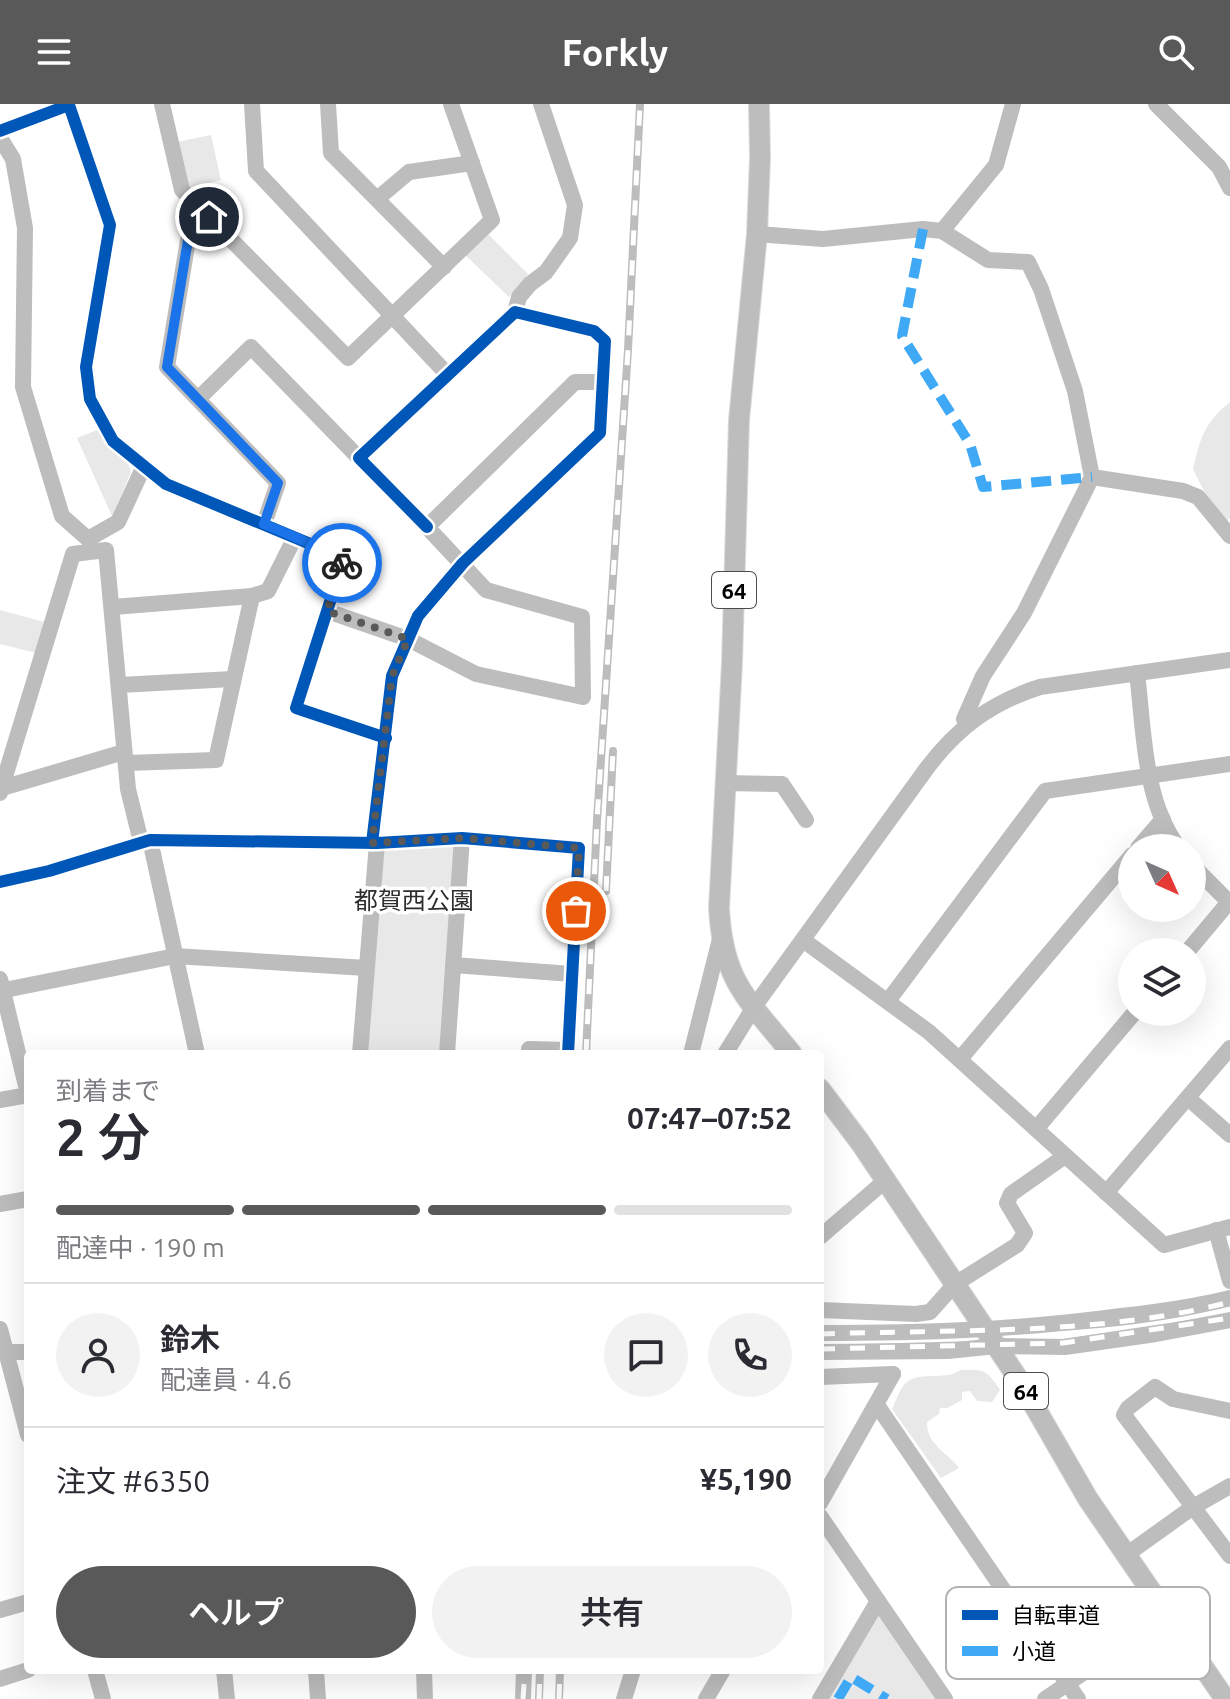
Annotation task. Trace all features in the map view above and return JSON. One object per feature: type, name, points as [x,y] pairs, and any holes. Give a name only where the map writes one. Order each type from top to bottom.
[{"type":"main road","name":"64","points":[[759,104],[757,234],[739,420],[719,908],[720,939],[728,968],[740,991],[789,1050]]},
{"type":"main road","name":"64","points":[[824,1095],[886,1180],[1021,1383],[1088,1499],[1147,1587]]},
{"type":"main road","name":"64","points":[[1210,1678],[1225,1699]]},
{"type":"street","points":[[162,104],[182,190],[348,358],[492,220],[451,104]]},
{"type":"street","points":[[252,104],[256,171],[447,374]]},
{"type":"street","points":[[328,104],[331,153],[444,267]]},
{"type":"street","points":[[359,458],[515,312],[519,297],[546,272],[570,238],[575,205],[541,104]]},
{"type":"street","points":[[942,231],[996,165],[1013,104]]},
{"type":"street","points":[[1156,104],[1219,167],[1230,188]]},
{"type":"street","points":[[0,131],[69,105],[110,225],[86,367],[90,399],[113,441],[166,484],[344,558],[296,708],[386,738]]},
{"type":"street","points":[[0,138],[13,159],[25,228],[23,387],[62,516],[88,539],[118,522],[144,466]]},
{"type":"street","points":[[377,199],[409,172],[472,163]]},
{"type":"street","points":[[209,217],[188,240],[167,367],[278,483],[264,524]]},
{"type":"street","points":[[757,234],[823,239],[923,229],[942,231],[988,260],[1028,262],[1041,289],[1075,391],[1092,477],[1024,613],[983,676],[964,719],[966,725]]},
{"type":"street","points":[[360,1050],[374,843],[392,676],[418,616],[463,563],[600,433],[605,341],[594,331],[515,312]]},
{"type":"street","points":[[198,399],[251,347],[486,590],[582,617],[583,697],[476,674],[408,639],[327,611]]},
{"type":"street","points":[[427,527],[575,382],[603,382]]},
{"type":"street","points":[[1092,477],[1165,487],[1198,497],[1230,536]]},
{"type":"street","points":[[113,607],[252,596],[268,591],[295,537]]},
{"type":"street","points":[[1,791],[73,554],[106,550],[128,789],[145,841],[196,1050]]},
{"type":"street","points":[[1,791],[125,757],[216,760],[252,596]]},
{"type":"street","points":[[727,1050],[754,1007],[927,768],[948,740],[966,725],[1018,694],[1040,687],[1230,660]]},
{"type":"street","points":[[1137,673],[1150,774],[1163,819],[1171,834]]},
{"type":"street","points":[[120,685],[232,679]]},
{"type":"street","points":[[888,1001],[1045,791],[1230,764]]},
{"type":"street","points":[[725,783],[782,784],[806,820]]},
{"type":"street","points":[[1150,834],[1163,819]]},
{"type":"street","points":[[447,1050],[462,838]]},
{"type":"street","points":[[0,882],[49,871],[145,841],[374,843],[462,838],[579,848],[568,1050]]},
{"type":"street","points":[[960,1059],[1118,872]]},
{"type":"street","points":[[1199,938],[1230,903],[1206,879]]},
{"type":"street","points":[[692,1050],[720,939]]},
{"type":"street","points":[[803,940],[888,1001],[960,1059],[1164,1245],[1223,1228],[1230,1281]]},
{"type":"street","points":[[24,1079],[1,987],[175,956],[366,968]]},
{"type":"street","points":[[453,965],[572,974]]},
{"type":"street","points":[[1036,1129],[1123,1026]]},
{"type":"street","points":[[1106,1193],[1230,1048]]},
{"type":"street","points":[[529,1049],[542,1050]]},
{"type":"street","points":[[0,1100],[24,1096]]},
{"type":"street","points":[[1188,1098],[1230,1135]]},
{"type":"street","points":[[824,1310],[930,1312],[955,1284],[1017,1245],[1025,1233],[1007,1203],[1011,1194],[1065,1156]]},
{"type":"street","points":[[824,1234],[886,1180]]},
{"type":"street","points":[[0,1204],[24,1200]]},
{"type":"street","points":[[824,1352],[948,1351],[991,1338],[1230,1298]]},
{"type":"street","points":[[824,1333],[943,1333],[1065,1347],[1230,1320]]},
{"type":"street","points":[[0,1329],[2,1352],[24,1422]]},
{"type":"street","points":[[2,1352],[24,1352]]},
{"type":"street","points":[[824,1377],[893,1374],[824,1496]]},
{"type":"street","points":[[1230,1411],[1173,1399],[1155,1387],[1128,1408],[1124,1415],[1230,1556]]},
{"type":"street","points":[[877,1405],[1002,1587]]},
{"type":"street","points":[[1126,1555],[1193,1507],[1230,1486]]},
{"type":"street","points":[[824,1522],[945,1699]]},
{"type":"street","points":[[820,1699],[878,1601]]},
{"type":"street","points":[[0,1610],[24,1603]]},
{"type":"street","points":[[0,1679],[24,1671]]},
{"type":"street","points":[[96,1674],[103,1699]]},
{"type":"street","points":[[224,1674],[227,1699]]},
{"type":"street","points":[[316,1674],[318,1699]]},
{"type":"street","points":[[424,1674],[425,1699]]},
{"type":"street","points":[[523,1699],[524,1674]]},
{"type":"street","points":[[624,1699],[632,1674]]},
{"type":"street","points":[[706,1699],[721,1674]]},
{"type":"street","points":[[1065,1679],[1078,1699]]},
{"type":"street","points":[[1045,1699],[1075,1679]]},
{"type":"green space","points":[[211,135],[221,180],[187,188],[177,142]]},
{"type":"green space","points":[[485,231],[528,274],[509,297],[463,253]]},
{"type":"green space","points":[[1230,402],[1230,518],[1221,525],[1193,469],[1205,431]]},
{"type":"green space","points":[[97,430],[110,449],[128,463],[131,472],[112,516],[77,438]]},
{"type":"green space","points":[[0,610],[44,622],[36,653],[0,644]]},
{"type":"green space","name":"都賀西公園","points":[[456,845],[440,1050],[366,1050],[380,854],[387,847]]},
{"type":"green space","points":[[960,1370],[984,1372],[1000,1390],[992,1402],[977,1401],[970,1391],[962,1392],[962,1400],[940,1408],[939,1414],[927,1422],[934,1442],[959,1468],[941,1478],[892,1409],[902,1387],[910,1380]]},
{"type":"green space","points":[[878,1615],[935,1699],[824,1699]]},
{"type":"railway","points":[[586,1050],[640,104]]},
{"type":"railway","points":[[606,891],[613,751]]},
{"type":"railway","points":[[824,1334],[1078,1326],[1130,1321],[1230,1302]]},
{"type":"railway","points":[[824,1349],[1063,1343],[1230,1318]]},
{"type":"railway","points":[[523,1699],[525,1674]]},
{"type":"railway","points":[[539,1699],[540,1674]]},
{"type":"railway","points":[[559,1699],[560,1674]]},
{"type":"marked path","points":[[923,229],[902,336],[970,444],[983,487],[1092,477]]},
{"type":"marked path","points":[[838,1699],[851,1677],[887,1699]]},
{"type":"cycle path","points":[[0,131],[69,105],[110,225],[86,367],[90,399],[113,441],[166,484],[344,558],[296,708],[386,738]]},
{"type":"cycle path","points":[[372,843],[392,676],[418,616],[463,563],[600,433],[605,341],[594,331],[515,312],[359,458],[427,527]]},
{"type":"cycle path","points":[[0,882],[49,871],[150,840],[377,843],[462,838],[579,848],[568,1050]]},
{"type":"way so far","points":[[342,563],[327,611],[408,639],[392,676],[372,843],[462,838],[579,848],[576,911]]},
{"type":"route","points":[[209,217],[188,240],[167,367],[278,483],[264,524],[344,558],[342,563]]}]
